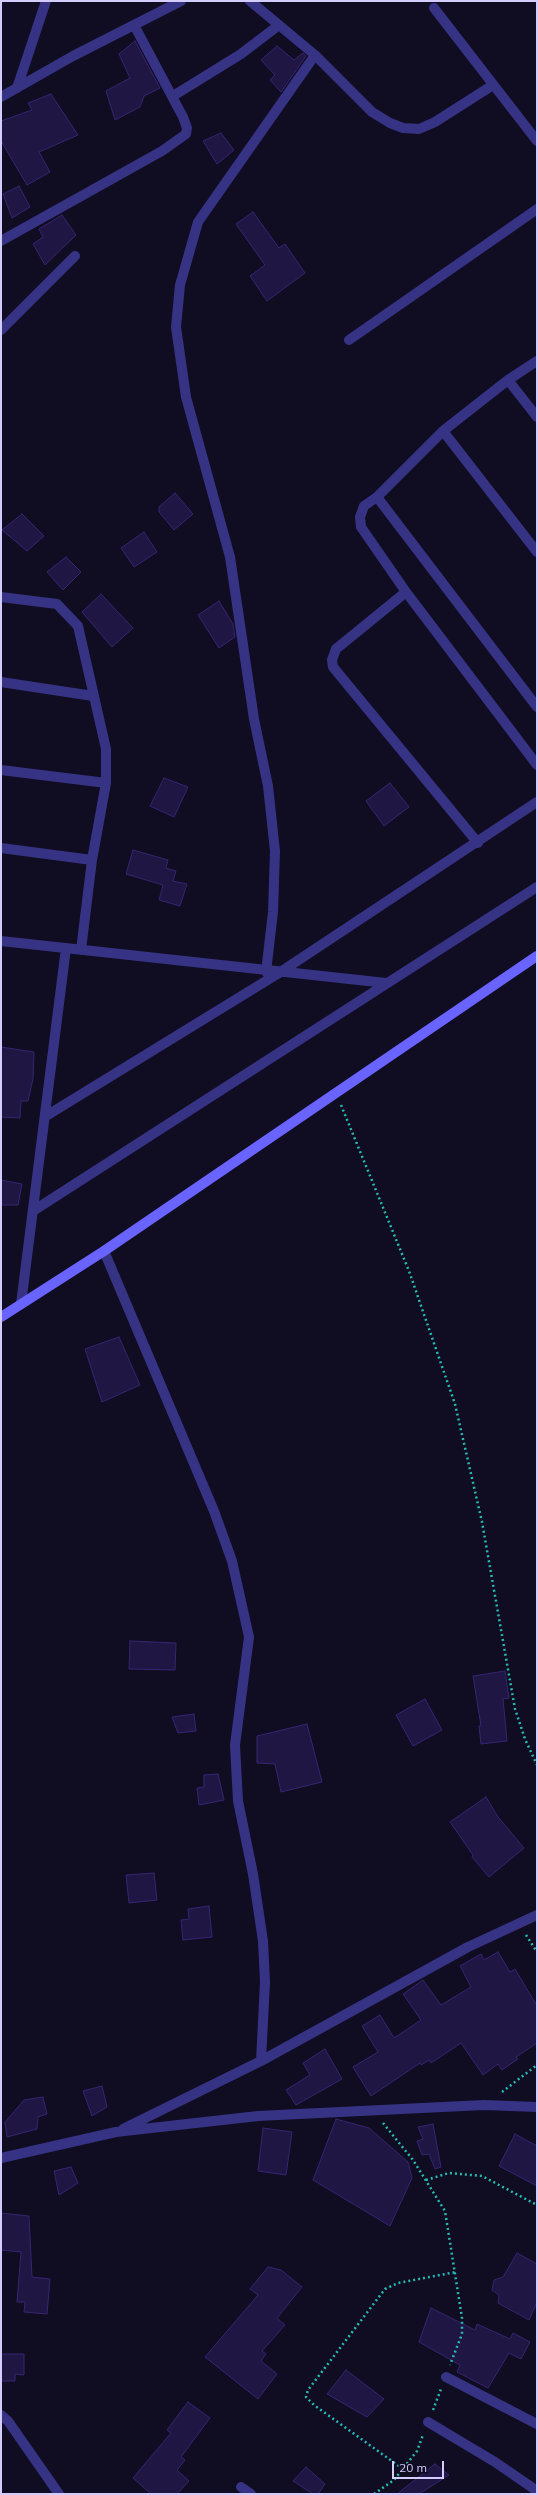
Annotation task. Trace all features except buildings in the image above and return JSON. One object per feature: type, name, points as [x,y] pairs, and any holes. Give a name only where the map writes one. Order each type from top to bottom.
[{"type":"main road","points":[[1,1317],[104,1251],[537,956]]},
{"type":"street","points":[[17,88],[46,1]]},
{"type":"street","points":[[1,97],[134,25],[182,1]]},
{"type":"street","points":[[250,1],[315,55],[372,112],[390,123],[403,128],[419,129],[435,122],[493,85]]},
{"type":"street","points":[[434,8],[537,141]]},
{"type":"street","points":[[1,241],[182,140],[186,134],[187,128],[173,96],[134,25]]},
{"type":"street","points":[[173,96],[241,54],[279,25]]},
{"type":"street","points":[[266,972],[273,912],[275,851],[268,786],[254,719],[230,557],[186,397],[176,327],[180,285],[198,222],[315,55]]},
{"type":"street","points":[[349,340],[537,209]]},
{"type":"street","points":[[1,330],[75,256]]},
{"type":"street","points":[[537,361],[508,380],[443,431],[377,497],[364,506],[360,517],[362,527],[406,592],[537,765]]},
{"type":"street","points":[[508,380],[537,417]]},
{"type":"street","points":[[443,431],[537,552]]},
{"type":"street","points":[[377,497],[537,707]]},
{"type":"street","points":[[406,592],[336,649],[332,660],[333,666],[478,843]]},
{"type":"street","points":[[1,597],[57,604],[78,626],[106,749],[106,783],[92,860],[81,950]]},
{"type":"street","points":[[1,682],[93,696]]},
{"type":"street","points":[[1,770],[106,783]]},
{"type":"street","points":[[46,1116],[279,973],[478,843],[537,802]]},
{"type":"street","points":[[1,848],[92,860]]},
{"type":"street","points":[[34,1211],[537,887]]},
{"type":"street","points":[[1,941],[266,972],[386,983]]},
{"type":"street","points":[[21,1304],[34,1211],[66,948]]},
{"type":"street","points":[[104,1251],[214,1511],[232,1561],[249,1637],[235,1744],[238,1801],[253,1874],[264,1941],[265,1982],[261,2061]]},
{"type":"street","points":[[116,2132],[261,2061],[468,1947],[537,1915]]},
{"type":"street","points":[[1,2158],[116,2132],[258,2116],[484,2105],[537,2107]]},
{"type":"street","points":[[446,2377],[537,2424]]},
{"type":"street","points":[[1,2415],[8,2422],[59,2494]]},
{"type":"street","points":[[428,2422],[495,2462],[537,2491]]},
{"type":"street","points":[[241,2487],[251,2494]]},
{"type":"path","points":[[336,1093],[358,1143],[409,1271],[455,1404],[482,1522],[515,1709],[525,1739],[537,1765]]},
{"type":"path","points":[[518,1924],[537,1952]]},
{"type":"path","points":[[484,2105],[537,2065]]},
{"type":"path","points":[[372,2111],[413,2160],[445,2211],[456,2272],[462,2318],[462,2334],[417,2451],[394,2480],[374,2494]]},
{"type":"path","points":[[426,2180],[449,2173],[482,2176],[537,2205]]},
{"type":"path","points":[[403,2469],[314,2406],[306,2397],[308,2390],[385,2289],[398,2283],[456,2272]]}]
